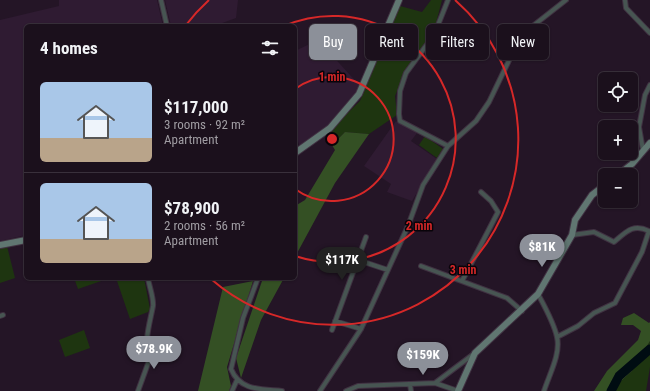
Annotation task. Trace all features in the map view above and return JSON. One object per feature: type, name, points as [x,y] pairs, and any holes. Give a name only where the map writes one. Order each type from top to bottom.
[{"type":"street","points":[[161,0],[167,24]]},
{"type":"street","points":[[297,152],[330,128],[359,94],[399,0]]},
{"type":"street","points":[[448,0],[434,35],[406,73],[400,92],[399,114],[400,121],[448,146]]},
{"type":"street","points":[[320,391],[361,329],[408,226],[420,191],[448,146],[476,121],[488,102],[515,48],[529,29],[566,0]]},
{"type":"street","points":[[625,0],[626,8],[650,33]]},
{"type":"street","points":[[643,150],[639,127],[646,95],[650,85]]},
{"type":"street","points":[[627,168],[650,143]]},
{"type":"street","points":[[435,383],[475,353],[522,311],[538,294],[572,235],[575,220],[592,195],[598,190]]},
{"type":"street","points":[[462,281],[498,212],[491,201],[481,192]]},
{"type":"street","points":[[557,337],[578,326],[594,313],[615,303],[642,252],[649,230],[641,227],[631,227],[614,242],[594,232],[572,235]]},
{"type":"street","points":[[332,330],[366,237]]},
{"type":"street","points":[[0,246],[24,240]]},
{"type":"street","points":[[358,260],[388,270]]},
{"type":"street","points":[[421,266],[507,298],[522,311]]},
{"type":"street","points":[[138,391],[150,358],[146,350],[150,314],[154,305],[148,280]]},
{"type":"street","points":[[257,280],[243,318],[231,369],[237,380],[242,385],[257,389],[282,391]]},
{"type":"street","points":[[538,294],[557,337],[557,348],[544,391]]},
{"type":"street","points":[[335,322],[361,329]]},
{"type":"street","points":[[346,391],[358,386],[435,383],[458,391],[475,353]]},
{"type":"street","points":[[232,391],[237,380]]},
{"type":"street","points":[[410,384],[411,391]]},
{"type":"shaded area","points":[[59,0],[157,0],[163,24],[24,24],[24,235],[0,241],[0,20],[59,6]]},
{"type":"shaded area","points":[[165,0],[238,0],[236,18],[220,24],[171,24]]},
{"type":"shaded area","points":[[309,44],[309,60],[336,60],[361,87],[329,126],[300,148],[297,138],[297,50]]},
{"type":"shaded area","points":[[396,121],[417,133],[411,141],[437,159],[412,201],[387,192],[391,184],[364,166]]},
{"type":"green space","points":[[431,0],[442,0],[436,24],[426,24],[426,42],[418,52],[418,24],[392,24],[400,6],[422,12]]},
{"type":"green space","points":[[377,60],[412,60],[407,67],[395,96],[397,115],[369,134],[345,132],[332,145],[325,135],[360,101]]},
{"type":"green space","points":[[345,132],[369,134],[335,183],[297,253],[297,205],[305,200],[335,150],[332,145]]},
{"type":"green space","points":[[425,136],[443,149],[437,158],[419,145]]},
{"type":"green space","points":[[7,246],[15,278],[0,283],[0,248]]},
{"type":"green space","points":[[75,280],[104,280],[78,289]]},
{"type":"green space","points":[[117,280],[144,280],[150,309],[148,312],[130,319]]},
{"type":"green space","points":[[262,280],[283,280],[261,320],[241,378],[236,358]]},
{"type":"green space","points":[[253,281],[227,367],[231,386],[229,391],[198,391],[223,287]]},
{"type":"green space","points":[[634,313],[649,323],[650,322],[650,341],[645,349],[637,355],[632,371],[620,382],[615,391],[594,391],[607,371],[638,340],[641,331],[633,325],[621,325],[623,318]]},
{"type":"green space","points":[[84,330],[90,348],[65,357],[59,340]]},
{"type":"green space","points":[[650,341],[650,367],[646,391],[615,391],[620,382],[632,371],[637,355],[645,349]]},
{"type":"waterway","points":[[611,391],[619,376],[650,349]]}]
